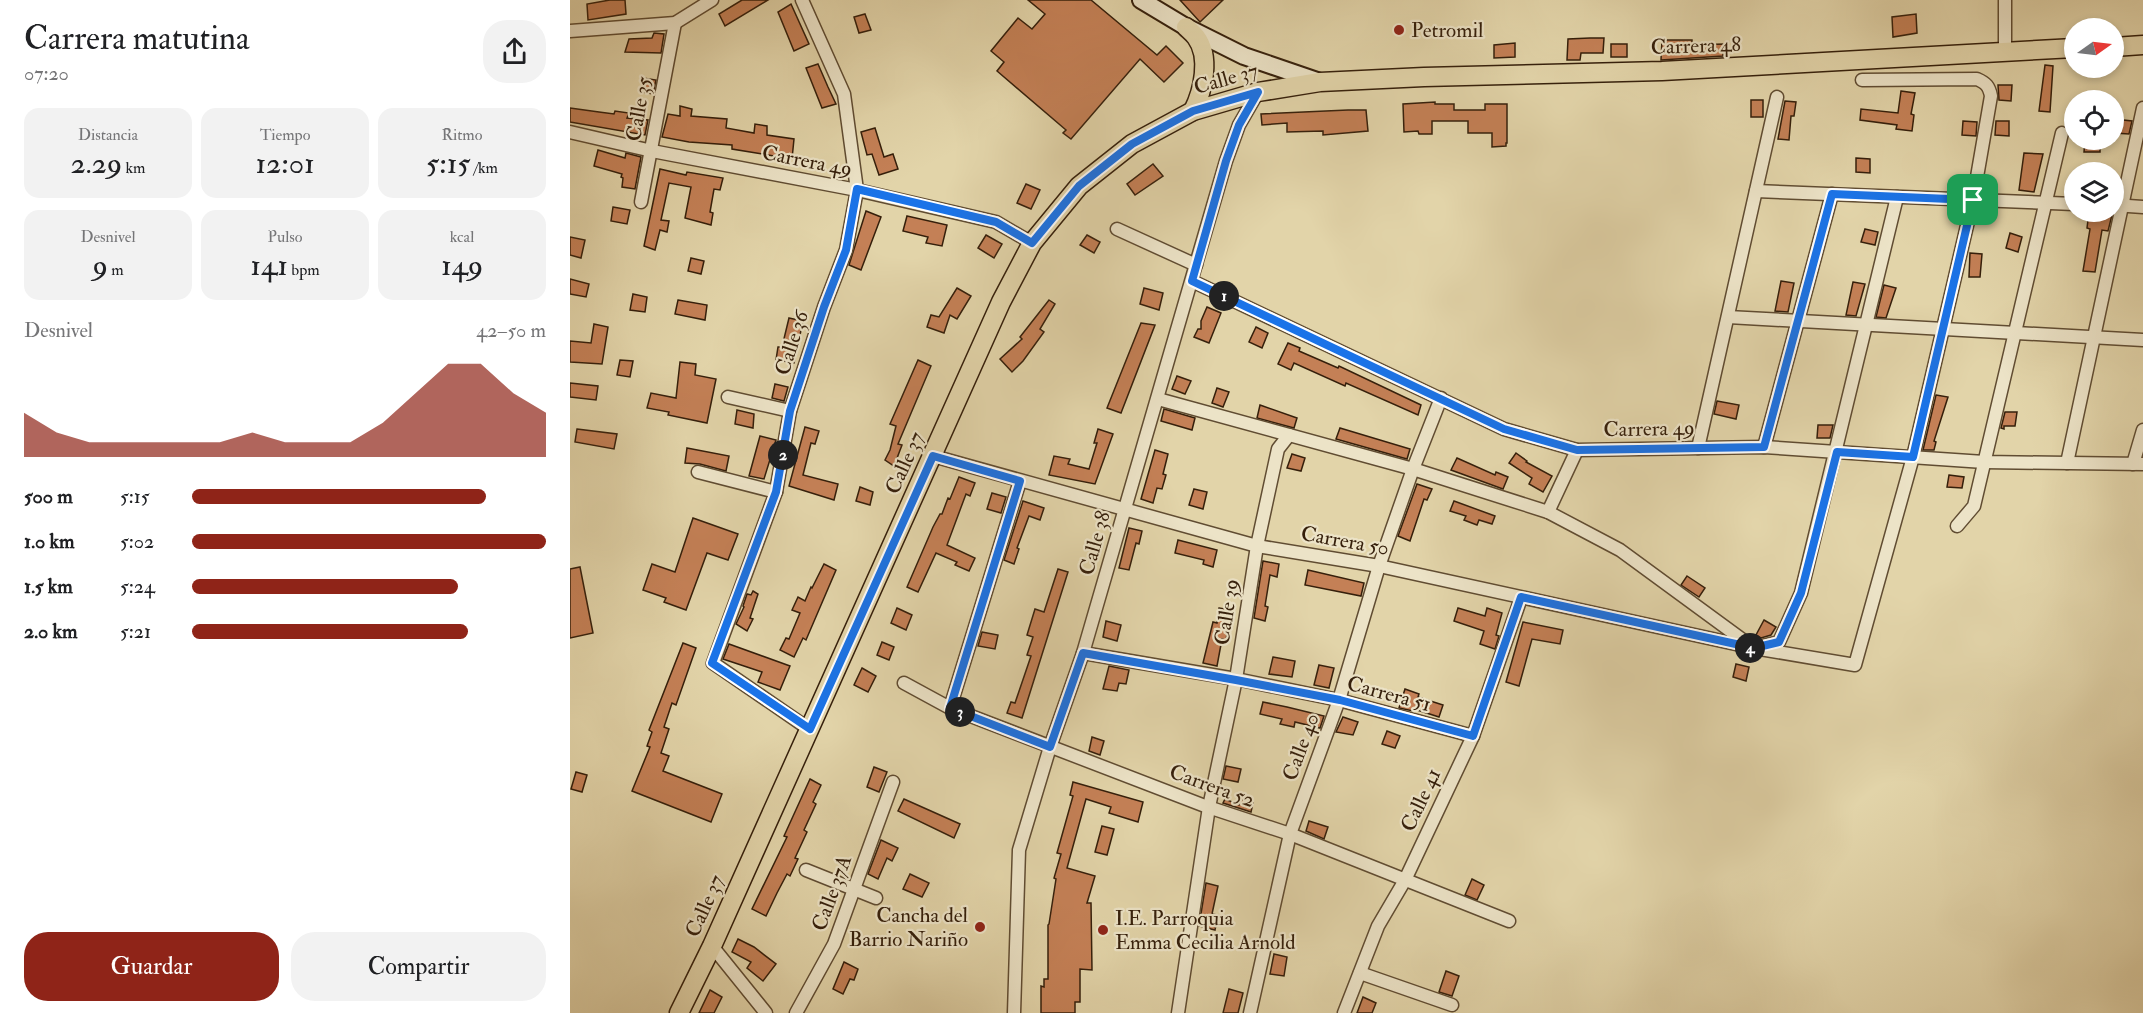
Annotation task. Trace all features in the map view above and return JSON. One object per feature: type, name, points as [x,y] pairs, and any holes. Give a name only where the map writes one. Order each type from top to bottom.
[{"type":"main road","points":[[1141,0],[1186,27],[1244,56],[1320,82]]},
{"type":"main road","points":[[1186,27],[1196,37],[1201,47],[1203,64],[1203,86],[1193,111]]},
{"type":"main road","points":[[2124,46],[2143,45]]},
{"type":"main road","name":"Carrera 48","points":[[1320,82],[1662,71],[2064,48]]},
{"type":"main road","name":"Calle 37","points":[[679,1013],[712,946],[1001,302],[1032,243],[1079,186],[1132,144],[1193,111],[1258,92],[1320,82]]},
{"type":"street","points":[[570,31],[675,22],[712,0]]},
{"type":"street","name":"Calle 36","points":[[802,0],[844,94],[857,189],[846,250],[824,307],[790,411],[776,492],[712,663],[810,729]]},
{"type":"street","points":[[2005,0],[2005,51]]},
{"type":"street","name":"Calle 35","points":[[641,202],[675,22]]},
{"type":"street","points":[[1862,80],[1968,78],[1985,82],[1991,96],[1973,200],[1913,457]]},
{"type":"street","name":"Calle 38","points":[[1014,1013],[1019,850],[1050,747],[1083,653],[1233,143],[1239,125],[1258,92]]},
{"type":"street","points":[[1698,448],[1777,97]]},
{"type":"street","points":[[2124,182],[2143,108]]},
{"type":"street","name":"Carrera 49","points":[[570,132],[652,151],[857,189],[996,222],[1032,243]]},
{"type":"street","points":[[1957,526],[1974,506],[2062,133]]},
{"type":"street","points":[[1756,192],[2064,204]]},
{"type":"street","points":[[1764,447],[1832,194]]},
{"type":"street","points":[[1158,399],[1413,469],[1548,512],[1620,550],[1754,648],[1779,642],[1801,593],[1897,197]]},
{"type":"street","points":[[2124,206],[2143,207]]},
{"type":"street","points":[[2067,463],[2094,338],[2115,222]]},
{"type":"street","points":[[1117,229],[1196,265]]},
{"type":"street","name":"Carrera 49","points":[[1192,281],[1504,429],[1577,450],[1764,447],[1984,462],[2138,464]]},
{"type":"street","points":[[1728,317],[2143,340]]},
{"type":"street","points":[[728,397],[790,411]]},
{"type":"street","name":"Calle 40","points":[[1250,1013],[1290,834],[1340,700],[1379,566],[1441,398]]},
{"type":"street","points":[[2138,464],[2143,430]]},
{"type":"street","name":"Calle 39","points":[[1181,1012],[1209,807],[1236,680],[1257,546],[1278,449],[1290,435]]},
{"type":"street","points":[[1548,512],[1577,450]]},
{"type":"street","name":"Carrera 50","points":[[933,456],[1257,546],[1379,566],[1754,648],[1855,664],[1913,457]]},
{"type":"street","points":[[698,472],[776,492]]},
{"type":"street","points":[[950,708],[1020,481]]},
{"type":"street","name":"Calle 41","points":[[1344,1013],[1378,926],[1405,880],[1473,736],[1521,597]]},
{"type":"street","name":"Carrera 51","points":[[1083,653],[1340,700],[1473,736]]},
{"type":"street","name":"Carrera 52","points":[[904,683],[950,708],[1209,807],[1290,834],[1509,921]]},
{"type":"street","name":"Calle 37A","points":[[796,1013],[834,944],[893,782]]},
{"type":"street","points":[[806,870],[876,898]]},
{"type":"street","points":[[712,946],[766,1013]]},
{"type":"street","points":[[1360,973],[1452,1005]]},
{"type":"building","points":[[625,0],[626,14],[588,20],[587,4]]},
{"type":"building","points":[[742,0],[768,0],[725,26],[719,14]]},
{"type":"building","points":[[1028,0],[1091,0],[1157,55],[1166,46],[1183,63],[1164,82],[1140,59],[1071,139],[1063,133],[1066,130],[997,71],[1004,62],[991,51],[1018,18],[1032,29],[1045,14]]},
{"type":"building","points":[[1180,0],[1223,0],[1200,22]]},
{"type":"building","points":[[791,4],[809,44],[794,51],[778,12]]},
{"type":"building","points":[[865,14],[871,30],[859,33],[854,17]]},
{"type":"building","points":[[1916,14],[1917,33],[1893,37],[1892,17]]},
{"type":"building","points":[[654,33],[664,34],[661,53],[625,52],[629,39],[652,38]]},
{"type":"building","points":[[1604,38],[1603,53],[1581,53],[1580,60],[1567,60],[1568,39]]},
{"type":"building","points":[[1662,40],[1692,40],[1692,45],[1723,44],[1723,56],[1661,60]]},
{"type":"building","points":[[1515,43],[1515,57],[1494,58],[1494,45]]},
{"type":"building","points":[[1611,44],[1627,44],[1627,57],[1611,57]]},
{"type":"building","points":[[818,64],[836,104],[822,108],[806,68]]},
{"type":"building","points":[[2045,65],[2053,66],[2050,112],[2039,111]]},
{"type":"building","points":[[643,78],[656,80],[653,94],[641,92]]},
{"type":"building","points":[[1998,85],[2012,85],[2011,101],[1999,100]]},
{"type":"building","points":[[1901,91],[1915,93],[1911,114],[1914,115],[1912,131],[1896,129],[1897,125],[1860,120],[1861,109],[1898,113]]},
{"type":"building","points":[[1751,100],[1763,100],[1763,117],[1751,117]]},
{"type":"building","points":[[1785,101],[1796,102],[1794,116],[1791,116],[1789,140],[1778,139]]},
{"type":"building","points":[[1435,102],[1435,104],[1454,104],[1454,110],[1485,110],[1485,104],[1507,104],[1506,146],[1492,147],[1492,133],[1468,133],[1468,121],[1432,121],[1432,134],[1419,134],[1418,131],[1404,132],[1403,104]]},
{"type":"building","points":[[680,106],[692,109],[691,116],[727,119],[726,128],[754,133],[755,124],[767,126],[767,135],[794,139],[792,159],[732,149],[732,145],[689,142],[662,137],[668,114],[680,116]]},
{"type":"building","points":[[570,108],[614,114],[615,111],[629,113],[627,118],[648,120],[645,135],[570,122]]},
{"type":"building","points":[[1366,110],[1368,131],[1323,135],[1323,131],[1287,132],[1287,123],[1262,125],[1261,114]]},
{"type":"building","points":[[2124,120],[2132,121],[2129,134],[2124,134]]},
{"type":"building","points":[[1963,121],[1977,122],[1976,136],[1962,135]]},
{"type":"building","points":[[1996,121],[2009,121],[2009,136],[1995,135]]},
{"type":"building","points":[[875,128],[884,157],[893,154],[898,169],[879,175],[872,154],[867,155],[861,132]]},
{"type":"building","points":[[598,150],[625,158],[626,153],[641,157],[635,189],[622,187],[622,174],[594,166]]},
{"type":"building","points":[[2084,150],[2100,150],[2100,152],[2084,152]]},
{"type":"building","points":[[2024,153],[2043,154],[2034,192],[2019,190]]},
{"type":"building","points":[[1856,158],[1870,159],[1870,173],[1856,172]]},
{"type":"building","points":[[1153,164],[1163,176],[1135,195],[1127,184]]},
{"type":"building","points":[[660,169],[686,175],[687,172],[723,178],[720,190],[714,189],[710,212],[713,213],[711,225],[685,218],[691,187],[669,183],[661,220],[669,221],[667,232],[660,230],[655,250],[644,246]]},
{"type":"building","points":[[1026,184],[1040,190],[1031,209],[1017,203]]},
{"type":"building","points":[[613,207],[630,210],[627,224],[611,221]]},
{"type":"building","points":[[866,211],[881,217],[861,270],[849,265]]},
{"type":"building","points":[[907,216],[947,225],[942,246],[926,243],[928,237],[903,231]]},
{"type":"building","points":[[2088,222],[2110,222],[2108,231],[2102,230],[2095,272],[2083,271],[2090,229],[2087,228]]},
{"type":"building","points":[[1865,229],[1878,232],[1875,245],[1861,242]]},
{"type":"building","points":[[2010,233],[2022,237],[2018,252],[2006,248]]},
{"type":"building","points":[[986,235],[1002,244],[994,258],[978,248]]},
{"type":"building","points":[[1087,235],[1100,242],[1094,253],[1080,245]]},
{"type":"building","points":[[570,237],[585,240],[581,258],[570,255]]},
{"type":"building","points":[[1970,253],[1982,254],[1980,277],[1969,277]]},
{"type":"building","points":[[691,258],[704,261],[701,274],[688,271]]},
{"type":"building","points":[[570,279],[589,284],[586,297],[570,294]]},
{"type":"building","points":[[1781,281],[1794,283],[1788,312],[1775,311]]},
{"type":"building","points":[[1853,282],[1865,284],[1856,316],[1846,315]]},
{"type":"building","points":[[1884,285],[1896,288],[1886,318],[1876,317]]},
{"type":"building","points":[[957,288],[971,296],[957,319],[950,315],[944,333],[927,327],[931,315],[939,317]]},
{"type":"building","points":[[1144,288],[1163,293],[1159,310],[1140,304]]},
{"type":"building","points":[[633,294],[647,297],[645,312],[630,310]]},
{"type":"building","points":[[678,300],[707,305],[705,320],[675,314]]},
{"type":"building","points":[[1049,300],[1055,304],[1040,329],[1044,332],[1012,372],[1000,359],[1022,339],[1020,337]]},
{"type":"building","points":[[1207,307],[1221,313],[1209,343],[1194,337],[1198,329],[1201,329],[1201,321]]},
{"type":"building","points":[[789,318],[803,321],[794,363],[776,360],[778,347],[782,347]]},
{"type":"building","points":[[1141,323],[1155,325],[1121,413],[1107,408]]},
{"type":"building","points":[[594,324],[608,327],[602,364],[570,362],[570,341],[591,343]]},
{"type":"building","points":[[1256,327],[1268,333],[1262,348],[1249,342]]},
{"type":"building","points":[[1288,343],[1300,348],[1299,351],[1338,368],[1339,366],[1421,405],[1418,415],[1294,363],[1291,370],[1278,364]]},
{"type":"building","points":[[620,360],[633,361],[630,377],[617,375]]},
{"type":"building","points":[[918,360],[931,366],[898,444],[902,445],[894,466],[885,460],[896,426],[890,424]]},
{"type":"building","points":[[680,362],[696,364],[695,375],[716,379],[707,423],[647,408],[651,393],[676,398]]},
{"type":"building","points":[[1177,376],[1191,381],[1185,394],[1172,389]]},
{"type":"building","points":[[570,383],[598,386],[596,400],[570,397]]},
{"type":"building","points":[[775,384],[788,387],[784,401],[772,398]]},
{"type":"building","points":[[1217,388],[1229,392],[1223,407],[1212,403]]},
{"type":"building","points":[[1936,395],[1948,397],[1934,441],[1936,442],[1934,450],[1923,450]]},
{"type":"building","points":[[1717,401],[1739,405],[1736,419],[1714,414]]},
{"type":"building","points":[[1260,405],[1297,418],[1294,428],[1257,418]]},
{"type":"building","points":[[1164,409],[1195,418],[1192,430],[1161,421]]},
{"type":"building","points":[[737,410],[754,414],[753,428],[735,424]]},
{"type":"building","points":[[2005,412],[2017,412],[2015,426],[2001,428]]},
{"type":"building","points":[[1818,425],[1833,425],[1830,438],[1817,438]]},
{"type":"building","points":[[805,427],[819,431],[815,444],[811,443],[803,475],[838,484],[834,500],[789,486]]},
{"type":"building","points":[[1340,428],[1410,449],[1407,459],[1336,439]]},
{"type":"building","points":[[577,429],[617,434],[614,449],[575,442]]},
{"type":"building","points":[[1098,429],[1113,434],[1095,484],[1049,475],[1054,456],[1070,459],[1068,464],[1089,469],[1097,443],[1094,443]]},
{"type":"building","points":[[760,436],[776,440],[764,479],[749,476]]},
{"type":"building","points":[[687,448],[729,456],[726,471],[700,464],[685,463]]},
{"type":"building","points":[[1155,450],[1168,454],[1162,489],[1157,488],[1153,503],[1141,499]]},
{"type":"building","points":[[1516,453],[1526,462],[1552,476],[1543,492],[1529,484],[1532,478],[1509,463]]},
{"type":"building","points":[[1292,454],[1305,458],[1301,471],[1287,468]]},
{"type":"building","points":[[1457,458],[1495,475],[1496,472],[1508,477],[1503,489],[1451,470]]},
{"type":"building","points":[[1949,475],[1964,477],[1962,488],[1947,487]]},
{"type":"building","points":[[959,477],[975,483],[970,496],[966,494],[947,545],[975,558],[969,571],[955,565],[957,562],[936,553],[918,592],[907,587],[933,527],[942,514],[948,498],[950,499]]},
{"type":"building","points":[[1417,484],[1432,489],[1427,500],[1424,499],[1410,541],[1398,536]]},
{"type":"building","points":[[860,487],[873,492],[870,505],[856,501]]},
{"type":"building","points":[[1194,489],[1207,492],[1203,509],[1189,505]]},
{"type":"building","points":[[992,493],[1006,497],[1001,513],[987,509]]},
{"type":"building","points":[[1023,501],[1044,508],[1040,520],[1029,516],[1017,548],[1019,549],[1014,564],[1004,560]]},
{"type":"building","points":[[1454,501],[1495,516],[1492,524],[1479,520],[1477,525],[1464,520],[1466,516],[1450,511]]},
{"type":"building","points":[[693,518],[738,534],[728,560],[707,553],[686,610],[664,602],[666,598],[643,590],[652,564],[675,572]]},
{"type":"building","points":[[1129,528],[1142,531],[1139,544],[1136,543],[1129,570],[1119,568]]},
{"type":"building","points":[[1178,540],[1217,550],[1213,567],[1203,564],[1204,560],[1175,553]]},
{"type":"building","points":[[1263,561],[1279,564],[1277,577],[1270,575],[1265,621],[1254,618]]},
{"type":"building","points":[[824,564],[836,570],[806,640],[803,638],[794,657],[780,650],[786,638],[789,639],[800,613],[792,610],[798,597],[805,601]]},
{"type":"building","points":[[580,567],[593,633],[570,638],[570,569]]},
{"type":"building","points":[[1058,569],[1068,572],[1022,718],[1007,713],[1011,702],[1015,703],[1031,656],[1027,655],[1033,637],[1027,635],[1035,609],[1044,612]]},
{"type":"building","points":[[1308,570],[1364,583],[1361,596],[1305,585]]},
{"type":"building","points":[[1687,576],[1705,588],[1699,597],[1681,585]]},
{"type":"building","points":[[753,591],[758,594],[750,618],[753,619],[747,631],[736,624],[747,594],[751,595]]},
{"type":"building","points":[[897,608],[912,615],[906,630],[891,623]]},
{"type":"building","points":[[1219,608],[1231,610],[1226,640],[1222,639],[1217,666],[1203,663],[1213,622],[1217,623]]},
{"type":"building","points":[[1458,608],[1485,616],[1487,608],[1502,613],[1495,649],[1480,644],[1484,631],[1454,621]]},
{"type":"building","points":[[1764,620],[1776,627],[1771,635],[1761,638],[1756,635]]},
{"type":"building","points":[[1106,621],[1121,625],[1117,641],[1103,637]]},
{"type":"building","points":[[1523,622],[1563,630],[1560,644],[1532,639],[1519,686],[1506,682]]},
{"type":"building","points":[[982,632],[998,635],[995,649],[978,646]]},
{"type":"building","points":[[882,642],[894,647],[889,660],[877,655]]},
{"type":"building","points":[[683,643],[696,648],[676,705],[672,703],[664,727],[669,729],[661,753],[669,756],[663,771],[722,794],[711,822],[632,791],[650,747],[647,746],[652,732],[649,730]]},
{"type":"building","points":[[729,644],[790,666],[780,690],[758,682],[762,672],[723,659]]},
{"type":"building","points":[[1273,657],[1295,661],[1292,677],[1269,674]]},
{"type":"building","points":[[1736,664],[1749,667],[1746,681],[1733,677]]},
{"type":"building","points":[[1319,665],[1334,668],[1329,688],[1314,685]]},
{"type":"building","points":[[1109,666],[1129,670],[1126,684],[1119,683],[1117,691],[1103,689]]},
{"type":"building","points":[[862,668],[876,676],[868,692],[854,685]]},
{"type":"building","points":[[1405,689],[1419,694],[1418,697],[1443,705],[1439,717],[1414,709],[1413,711],[1399,708]]},
{"type":"building","points":[[1263,702],[1324,716],[1320,728],[1295,722],[1294,727],[1280,724],[1282,719],[1260,714]]},
{"type":"building","points":[[1343,717],[1358,722],[1353,735],[1336,732]]},
{"type":"building","points":[[1387,731],[1400,736],[1395,748],[1382,744]]},
{"type":"building","points":[[1092,737],[1104,741],[1100,755],[1089,751]]},
{"type":"building","points":[[1226,766],[1241,769],[1238,782],[1223,779]]},
{"type":"building","points":[[874,767],[887,772],[879,792],[867,787]]},
{"type":"building","points":[[576,772],[587,775],[582,792],[571,789]]},
{"type":"building","points":[[810,779],[821,785],[813,802],[816,804],[804,830],[807,832],[795,858],[798,859],[790,876],[787,874],[766,916],[752,909],[787,837],[784,836]]},
{"type":"building","points":[[1073,782],[1143,802],[1138,822],[1109,813],[1111,807],[1086,799],[1067,868],[1095,876],[1087,903],[1091,903],[1092,970],[1080,969],[1080,1002],[1075,1002],[1075,1013],[1041,1013],[1041,986],[1044,987],[1044,979],[1048,979],[1048,925],[1056,879],[1054,878],[1061,854],[1057,853],[1073,796],[1070,795]]},
{"type":"building","points":[[904,799],[960,824],[954,838],[898,811]]},
{"type":"building","points":[[1225,799],[1239,805],[1240,799],[1253,803],[1251,812],[1223,803]]},
{"type":"building","points":[[1309,821],[1328,827],[1324,839],[1306,831]]},
{"type":"building","points":[[1102,826],[1114,829],[1107,855],[1095,852]]},
{"type":"building","points":[[881,840],[898,848],[892,861],[887,858],[878,879],[868,874]]},
{"type":"building","points":[[910,874],[929,883],[922,897],[903,889]]},
{"type":"building","points":[[1472,879],[1484,885],[1477,900],[1465,895]]},
{"type":"building","points":[[1206,883],[1218,886],[1212,914],[1218,915],[1215,930],[1199,926]]},
{"type":"building","points":[[738,939],[754,947],[776,964],[763,981],[747,968],[751,962],[732,952]]},
{"type":"building","points":[[1274,954],[1287,957],[1284,976],[1270,974]]},
{"type":"building","points":[[844,962],[858,969],[854,980],[850,979],[843,994],[833,989]]},
{"type":"building","points":[[1446,971],[1459,976],[1452,996],[1439,992]]},
{"type":"building","points":[[1229,989],[1243,993],[1238,1013],[1223,1013]]},
{"type":"building","points":[[710,990],[722,997],[714,1013],[699,1013]]},
{"type":"building","points":[[1363,997],[1376,1003],[1372,1013],[1357,1013]]},
{"type":"place","name":"Petromil","points":[[1399,30]]},
{"type":"place","name":"Cancha del Barrio Nariño","points":[[980,927]]},
{"type":"place","name":"I.E. Parroquia Emma Cecilia Arnold","points":[[1103,930]]},
{"type":"route","points":[[1258,92],[1239,125],[1226,161],[1192,281],[1504,429],[1577,450],[1764,447],[1832,194],[1973,200],[1913,457],[1837,452],[1801,593],[1779,642],[1754,648],[1521,597],[1473,736],[1340,700],[1083,653],[1050,747],[950,708],[1020,481],[933,456],[810,729],[712,663],[776,492],[790,411],[824,307],[846,250],[857,189],[996,222],[1032,243],[1079,186],[1132,144],[1193,111],[1258,92]]}]
